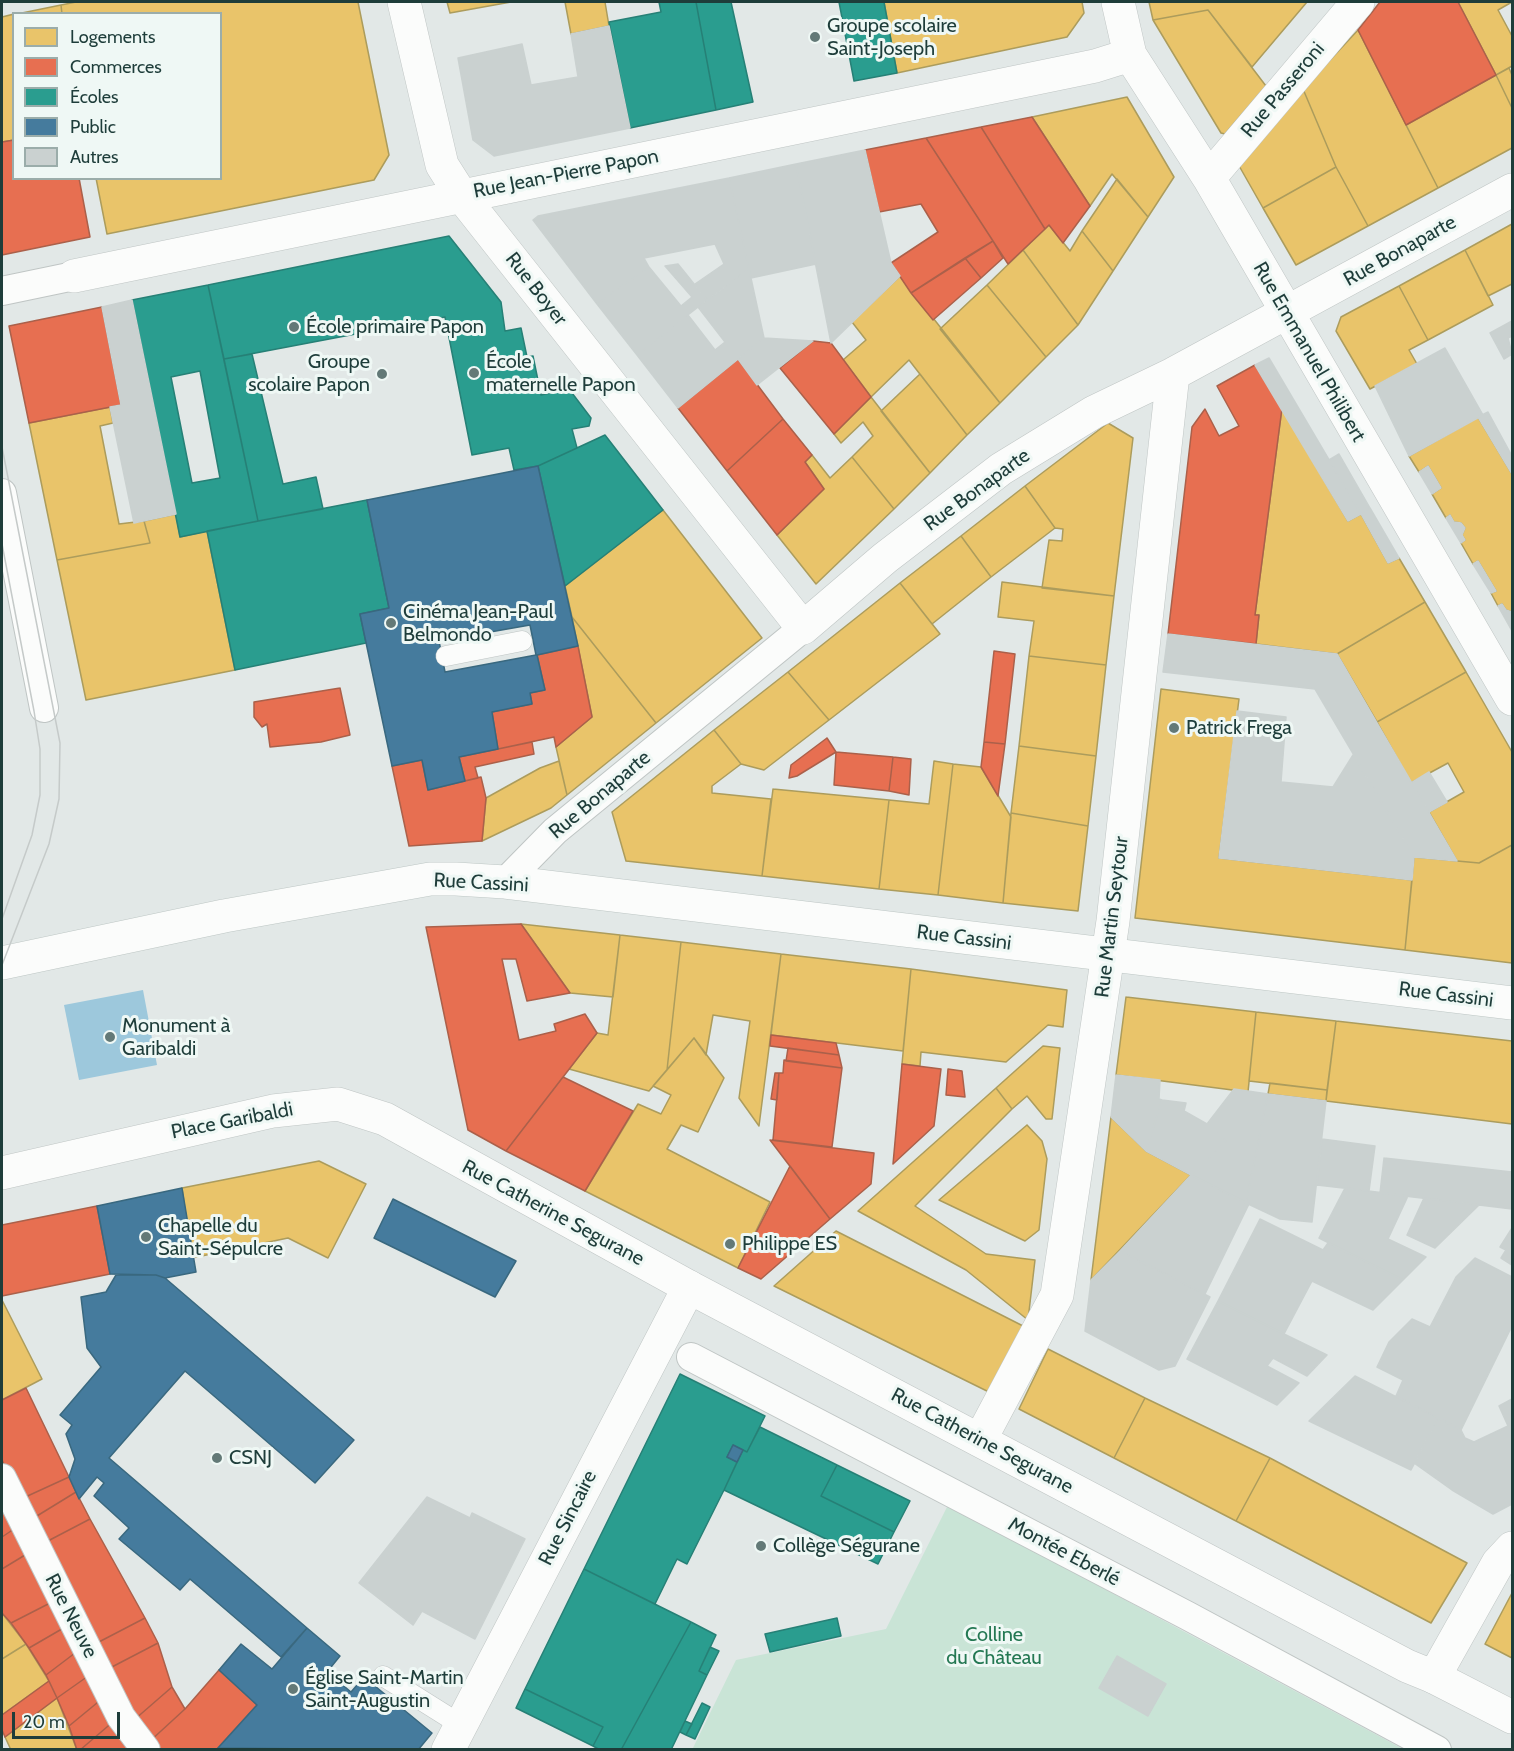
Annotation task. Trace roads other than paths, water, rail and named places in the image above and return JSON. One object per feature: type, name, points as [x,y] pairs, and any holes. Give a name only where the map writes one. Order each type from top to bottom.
[{"type":"street","name":"Rue Boyer","points":[[404,2],[442,165],[461,195],[803,628]]},
{"type":"street","name":"Rue Emmanuel Philibert","points":[[1118,2],[1130,55],[1209,178],[1512,699]]},
{"type":"street","name":"Rue Passeroni","points":[[1209,178],[1358,2]]},
{"type":"street","name":"Rue Jean-Pierre Papon","points":[[2,291],[1095,66],[1130,55]]},
{"type":"street","name":"Rue Bonaparte","points":[[505,882],[555,831],[885,558],[1001,469],[1094,412],[1173,374],[1512,190]]},
{"type":"street","name":"Rue Martin Seytour","points":[[980,1440],[1057,1295],[1108,955],[1173,374]]},
{"type":"street","points":[[2,493],[44,708]]},
{"type":"street","name":"Rue Cassini","points":[[2,963],[225,916],[415,882],[456,879],[505,882],[1512,1003]]},
{"type":"street","name":"Place Garibaldi","points":[[2,1173],[273,1111],[338,1104],[385,1119],[454,1159]]},
{"type":"street","name":"Rue Catherine Segurane","points":[[454,1159],[689,1287],[1512,1717]]},
{"type":"street","name":"Rue Sincaire","points":[[455,1737],[689,1287]]},
{"type":"street","name":"Montée Eberlé","points":[[691,1357],[1437,1749]]},
{"type":"street","name":"Rue Neuve","points":[[2,1478],[121,1717],[146,1749]]},
{"type":"street","points":[[1434,1677],[1498,1563],[1512,1548]]},
{"type":"lane","points":[[446,656],[522,640]]},
{"type":"lane","points":[[382,1676],[455,1737]]},
{"type":"water","points":[[143,990],[157,1065],[79,1080],[64,1005]]},
{"type":"tram line","points":[[2,447],[60,743],[59,799],[49,844],[2,965]]},
{"type":"tram line","points":[[2,544],[40,749],[40,795],[32,835],[2,919]]},
{"type":"place","name":"Groupe scolaire Saint-Joseph","points":[[815,37]]},
{"type":"place","name":"École primaire Papon","points":[[294,327]]},
{"type":"place","name":"École maternelle Papon","points":[[474,373]]},
{"type":"place","name":"Groupe scolaire Papon","points":[[382,374]]},
{"type":"place","name":"Cinéma Jean-Paul Belmondo","points":[[391,623]]},
{"type":"place","name":"Patrick Frega","points":[[1174,728]]},
{"type":"place","name":"Monument à Garibaldi","points":[[110,1037]]},
{"type":"place","name":"Chapelle du Saint-Sépulcre","points":[[146,1237]]},
{"type":"place","name":"Philippe ES","points":[[730,1244]]},
{"type":"place","name":"CSNJ","points":[[217,1458]]},
{"type":"place","name":"Collège Ségurane","points":[[761,1546]]},
{"type":"place","name":"Église Saint-Martin Saint-Augustin","points":[[293,1689]]},
{"type":"park label","name":"Colline du Château","points":[[994,1646]]}]
